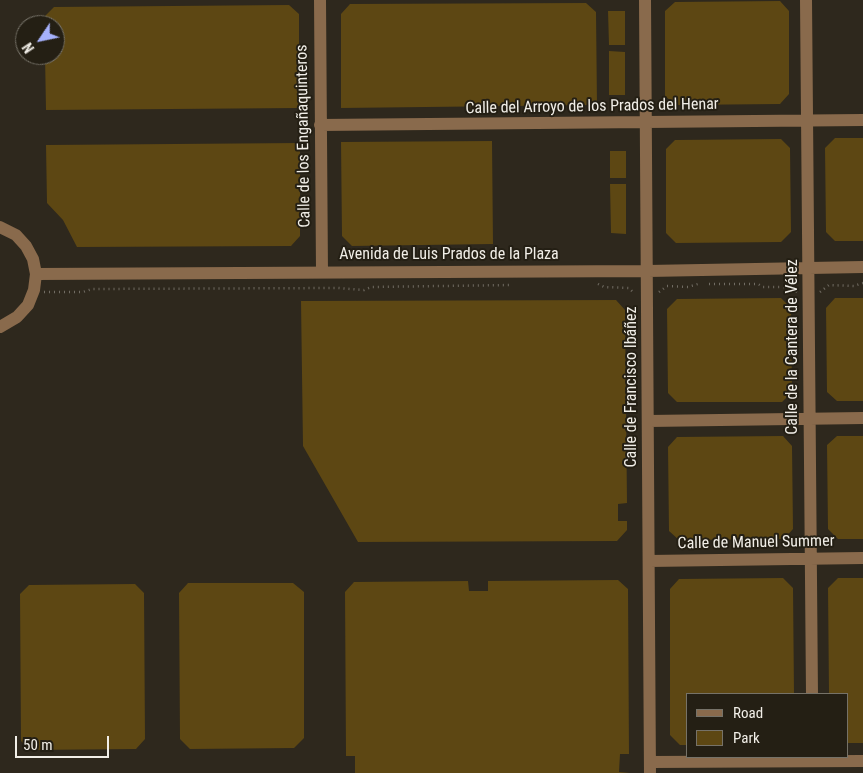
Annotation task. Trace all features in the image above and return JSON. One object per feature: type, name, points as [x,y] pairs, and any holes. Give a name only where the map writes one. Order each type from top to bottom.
[{"type":"street","name":"Calle de los Engañaquinteros","points":[[320,0],[322,272]]},
{"type":"street","name":"Calle de Francisco Ibáñez","points":[[646,0],[650,768]]},
{"type":"street","name":"Calle de la Cantera de Vélez","points":[[806,0],[809,121],[812,693]]},
{"type":"street","name":"Calle del Arroyo de los Prados del Henar","points":[[320,126],[863,120]]},
{"type":"street","points":[[0,227],[16,236],[26,246],[33,259],[36,274],[33,293],[28,305],[18,317],[0,327]]},
{"type":"street","name":"Avenida de Luis Prados de la Plaza","points":[[36,274],[648,271],[809,266],[863,267]]},
{"type":"street","points":[[648,421],[863,418]]},
{"type":"street","name":"Calle de Manuel Summer","points":[[649,561],[863,558]]},
{"type":"street","points":[[650,768],[863,762]]},
{"type":"path","points":[[588,284],[629,288],[637,294],[648,294],[660,292],[667,286],[688,287],[696,284],[758,284],[763,286],[792,287],[796,292],[809,293],[820,292],[828,285],[854,286],[863,283]]},
{"type":"path","points":[[33,293],[83,292],[92,289],[338,288],[364,290],[371,287],[519,285]]},
{"type":"green space","points":[[780,1],[789,11],[789,94],[780,104],[676,105],[665,96],[665,11],[675,2]]},
{"type":"green space","points":[[586,3],[596,12],[597,105],[341,108],[341,14],[350,4]]},
{"type":"green space","points":[[289,5],[299,14],[299,108],[46,110],[45,65],[65,65],[65,15],[46,15],[54,7]]},
{"type":"green space","points":[[608,11],[625,11],[625,45],[609,45]]},
{"type":"green space","points":[[609,51],[625,52],[625,95],[609,95]]},
{"type":"green space","points":[[835,138],[863,138],[863,241],[835,241],[826,232],[825,148]]},
{"type":"green space","points":[[781,139],[790,148],[791,232],[781,242],[676,243],[666,233],[666,149],[675,140]]},
{"type":"green space","points":[[492,141],[493,244],[352,246],[342,236],[341,142]]},
{"type":"green space","points":[[300,143],[300,236],[291,246],[77,247],[63,220],[47,203],[46,145]]},
{"type":"green space","points":[[610,151],[626,151],[626,178],[610,178]]},
{"type":"green space","points":[[610,184],[626,184],[626,234],[611,233]]},
{"type":"green space","points":[[781,298],[791,308],[792,392],[782,402],[677,402],[668,393],[667,309],[677,299]]},
{"type":"green space","points":[[835,298],[863,298],[863,401],[837,401],[827,392],[826,308]]},
{"type":"green space","points":[[616,300],[625,310],[627,503],[618,504],[618,521],[627,521],[627,530],[617,541],[358,542],[303,446],[301,301]]},
{"type":"green space","points":[[783,436],[792,446],[793,529],[784,539],[679,540],[669,531],[668,447],[677,437]]},
{"type":"green space","points":[[837,436],[863,436],[863,539],[838,539],[828,529],[827,445]]},
{"type":"green space","points":[[783,578],[793,588],[794,693],[686,693],[686,745],[680,745],[670,735],[670,589],[679,579]]},
{"type":"green space","points":[[838,578],[863,578],[863,743],[848,743],[848,693],[829,693],[828,588]]},
{"type":"green space","points":[[618,580],[628,589],[629,754],[620,754],[619,772],[630,773],[355,773],[355,756],[346,756],[345,592],[354,582],[468,581],[469,591],[488,591],[488,581]]},
{"type":"green space","points":[[188,583],[293,583],[304,592],[304,738],[294,748],[190,749],[180,739],[179,593]]},
{"type":"green space","points":[[135,584],[144,593],[145,739],[136,749],[30,750],[21,741],[20,594],[29,585]]}]
